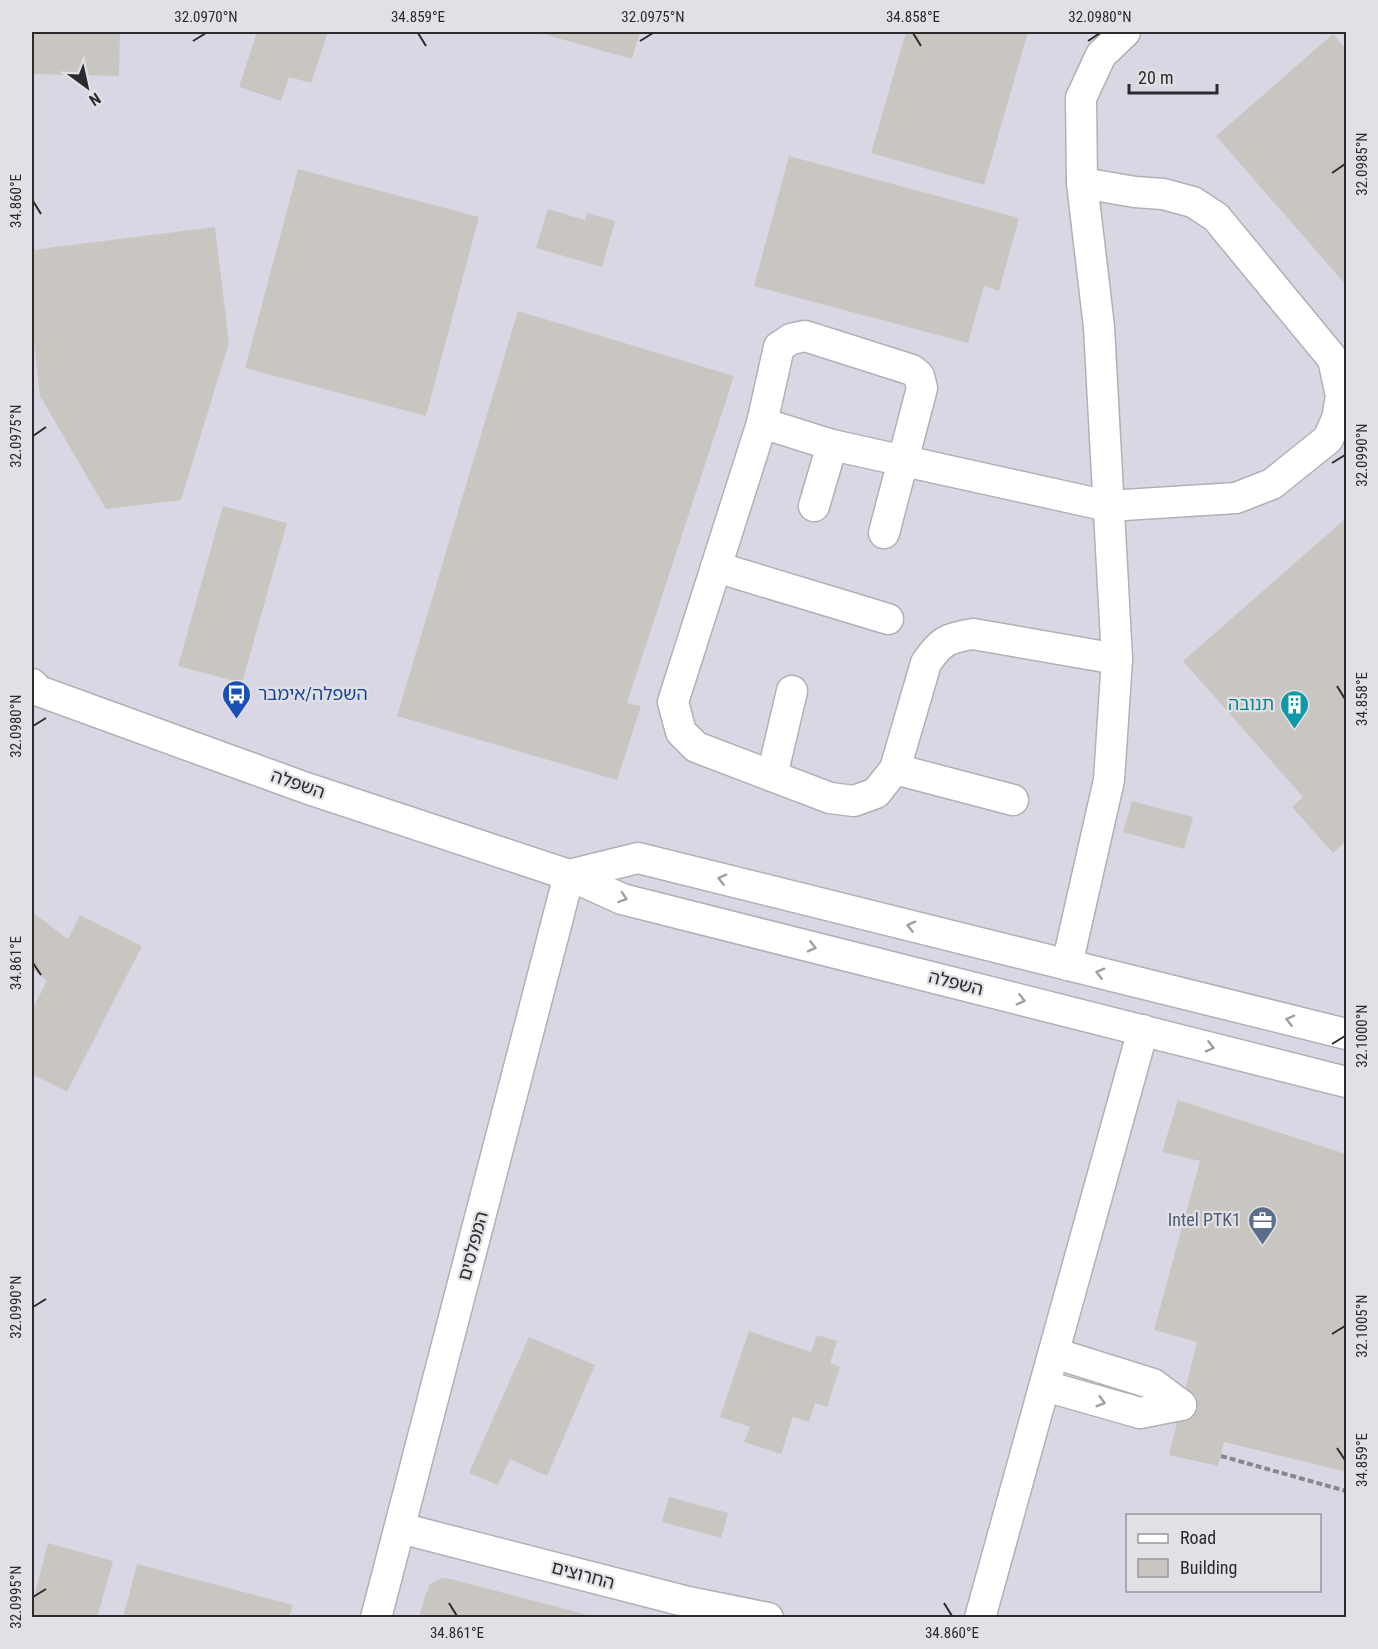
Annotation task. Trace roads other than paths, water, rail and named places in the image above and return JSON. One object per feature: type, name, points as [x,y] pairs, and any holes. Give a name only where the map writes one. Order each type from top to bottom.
[{"type":"street","points":[[1067,965],[1109,780],[1117,659],[1099,327],[1082,183],[1081,98],[1101,56],[1125,32]]},
{"type":"street","points":[[762,423],[832,445],[1108,506],[1236,498],[1272,484],[1328,439],[1337,419],[1341,396],[1333,359],[1216,218],[1193,202],[1163,194],[1082,183]]},
{"type":"street","points":[[884,533],[922,388],[919,376],[912,370],[805,336],[791,339],[779,347],[762,423],[674,702],[681,732],[696,747],[830,798],[855,801],[876,793],[895,769],[926,663],[935,650],[951,638],[973,634],[1117,659]]},
{"type":"street","points":[[814,506],[832,445]]},
{"type":"street","points":[[716,567],[888,619]]},
{"type":"street","points":[[772,776],[792,691]]},
{"type":"street","name":"השפלה","points":[[34,692],[306,788],[569,875],[622,899],[1347,1082]]},
{"type":"street","points":[[895,769],[1013,800]]},
{"type":"street","points":[[569,875],[638,858],[1347,1034]]},
{"type":"street","name":"המפלסים","points":[[376,1617],[569,875]]},
{"type":"street","points":[[980,1617],[1143,1030]]},
{"type":"street","points":[[1045,1386],[1140,1413],[1181,1405],[1153,1384],[1054,1353]]},
{"type":"street","name":"החרוצים","points":[[400,1528],[688,1602],[768,1617]]},
{"type":"place","name":"השפלה/אימבר","points":[[237,720]]},
{"type":"place","name":"תנובה","points":[[1295,730]]},
{"type":"place","name":"Intel PTK1","points":[[1262,1246]]}]
